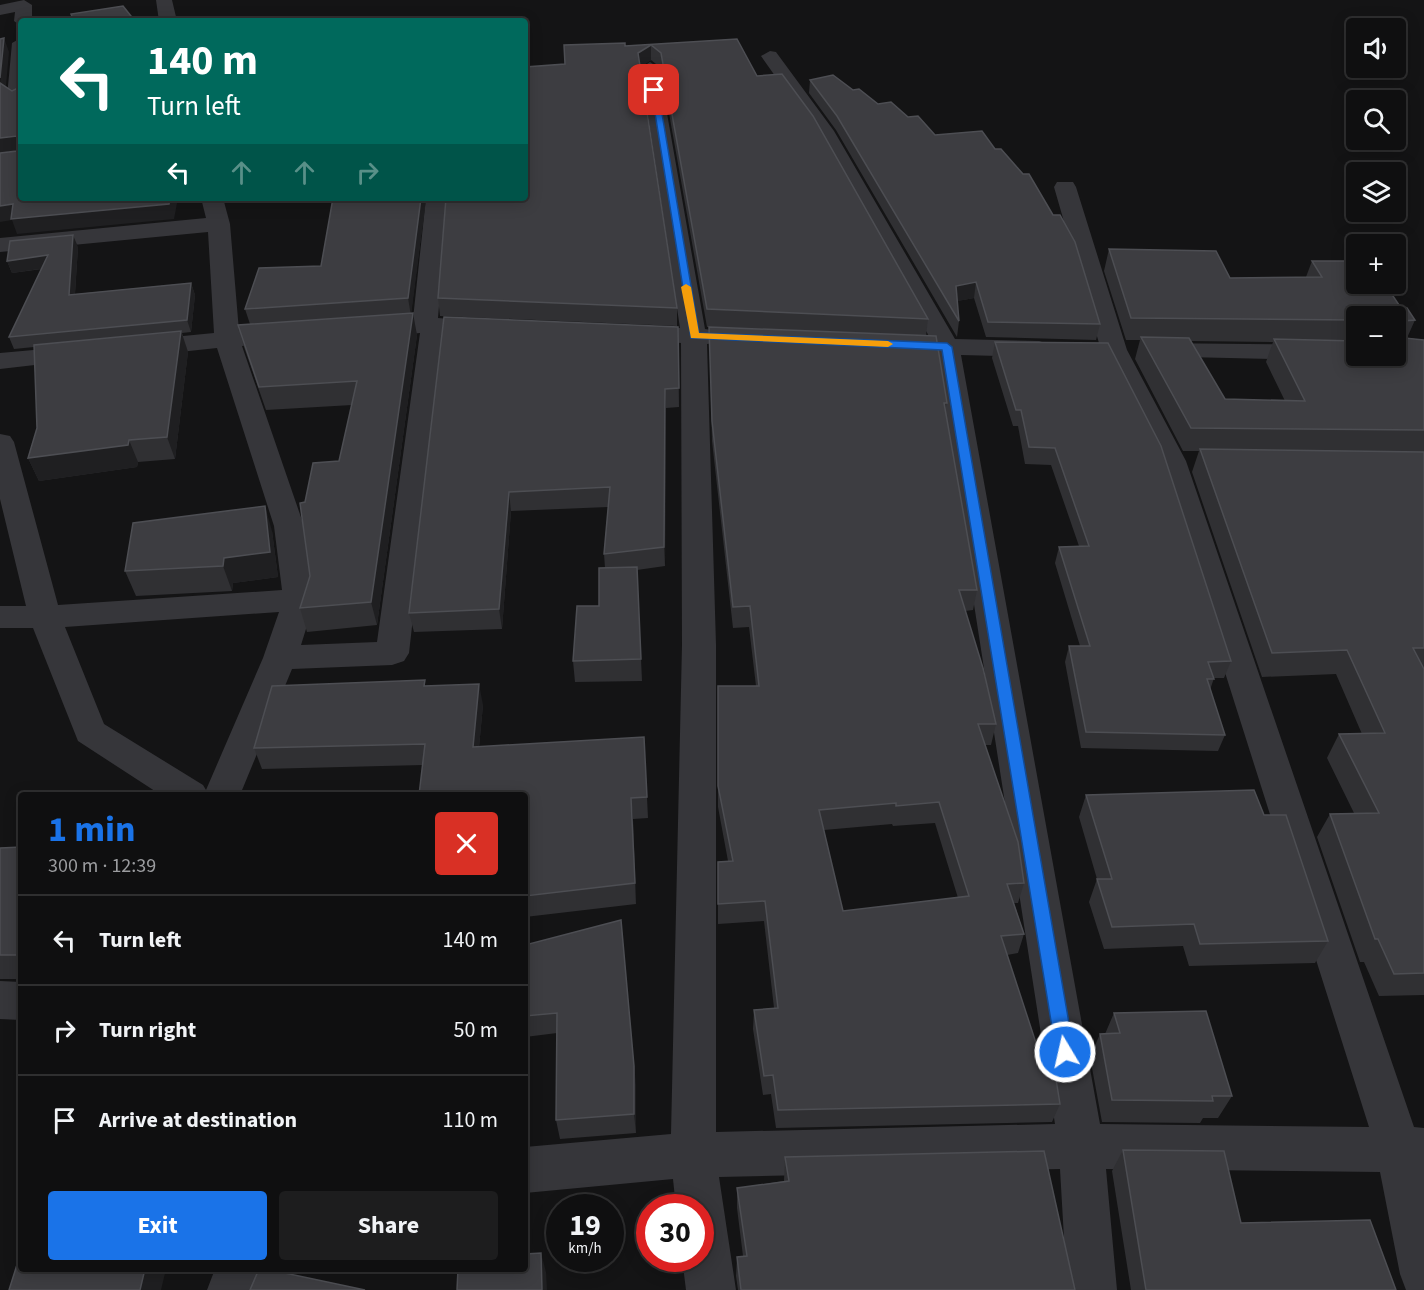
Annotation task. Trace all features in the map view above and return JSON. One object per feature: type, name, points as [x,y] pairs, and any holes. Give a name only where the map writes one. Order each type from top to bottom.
[{"type":"street","points":[[164,0],[167,18]]},
{"type":"street","points":[[0,10],[24,5],[23,18]]},
{"type":"street","points":[[770,56],[824,131],[947,347],[1081,1146],[1092,1290]]},
{"type":"street","points":[[12,97],[18,61]]},
{"type":"street","points":[[650,68],[694,336],[699,645],[693,1155],[698,1194]]},
{"type":"street","points":[[1065,188],[1090,350],[1183,462],[1412,1150],[1424,1274]]},
{"type":"street","points":[[425,325],[437,201]]},
{"type":"street","points":[[0,245],[216,211],[227,340],[289,526],[299,600],[280,658],[223,792]]},
{"type":"street","points":[[280,658],[392,653],[433,328],[425,325]]},
{"type":"street","points":[[0,361],[425,325],[518,329]]},
{"type":"street","points":[[601,332],[740,338]]},
{"type":"street","points":[[901,345],[1346,353]]},
{"type":"street","points":[[0,442],[45,617],[90,732],[185,792]]},
{"type":"street","points":[[0,617],[45,617],[299,600]]},
{"type":"street","points":[[0,1000],[18,1000]]},
{"type":"street","points":[[528,1170],[693,1155],[1081,1146],[1412,1150]]},
{"type":"street","points":[[232,1290],[238,1272]]},
{"type":"street","points":[[709,1272],[711,1290]]},
{"type":"building","points":[[123,6],[133,18],[73,18],[71,14]]},
{"type":"building","points":[[4,38],[0,78],[0,39]]},
{"type":"building","points":[[737,39],[757,76],[782,74],[813,116],[928,319],[707,309],[661,53],[651,45],[638,53],[677,308],[438,298],[446,201],[528,201],[528,67],[565,64],[564,45],[625,43],[625,46]]},
{"type":"building","points":[[833,75],[853,90],[859,89],[878,104],[891,102],[908,117],[918,116],[935,135],[982,131],[995,149],[1001,149],[1023,174],[1029,174],[1053,215],[1060,215],[1075,242],[1100,324],[988,322],[976,282],[956,286],[959,321],[837,116],[810,80]]},
{"type":"building","points":[[0,83],[12,91],[18,88],[18,201],[170,201],[169,204],[11,219],[13,204],[0,206],[0,153],[17,151],[17,136],[0,138]]},
{"type":"building","points":[[332,201],[421,201],[408,298],[245,309],[259,268],[321,266]]},
{"type":"building","points":[[73,235],[69,295],[191,283],[187,320],[9,337],[48,255],[7,261],[10,241]]},
{"type":"building","points":[[1109,249],[1216,251],[1230,278],[1322,277],[1312,261],[1346,261],[1346,294],[1392,294],[1400,306],[1346,306],[1346,320],[1131,318]]},
{"type":"building","points":[[1406,308],[1407,308],[1415,320],[1406,321]]},
{"type":"building","points":[[413,313],[371,602],[300,608],[310,576],[300,503],[305,502],[313,463],[339,461],[357,381],[259,387],[238,325]]},
{"type":"building","points":[[444,317],[678,327],[679,388],[665,389],[664,547],[604,554],[610,487],[509,492],[499,609],[409,613]]},
{"type":"building","points":[[709,327],[936,336],[947,403],[944,403],[977,590],[959,590],[983,668],[996,724],[978,724],[1018,842],[1024,883],[1007,884],[1024,934],[1001,936],[1036,1043],[1050,1042],[1060,1104],[778,1110],[773,1075],[764,1076],[754,1010],[778,1008],[765,901],[718,904],[718,862],[733,861],[718,786],[718,686],[759,686],[750,606],[733,607],[712,421]],"holes":[[[939,802],[969,896],[843,911],[819,810],[896,803],[896,806]]]},
{"type":"building","points":[[181,331],[167,437],[129,440],[128,445],[28,458],[37,428],[34,345]]},
{"type":"building","points":[[1141,337],[1189,338],[1225,399],[1305,401],[1274,339],[1346,341],[1346,366],[1406,366],[1406,338],[1424,340],[1424,430],[1191,428]]},
{"type":"building","points":[[995,342],[1108,343],[1161,446],[1231,661],[1208,662],[1214,679],[1207,679],[1225,735],[1086,732],[1069,646],[1090,646],[1059,547],[1089,546],[1055,448],[1029,447],[1021,410],[1016,410]]},
{"type":"building","points":[[1200,449],[1424,452],[1424,648],[1413,648],[1424,669],[1424,973],[1394,974],[1378,939],[1375,939],[1330,814],[1379,813],[1339,734],[1385,733],[1347,650],[1272,653]]},
{"type":"building","points":[[265,506],[270,552],[224,558],[223,566],[125,571],[133,523]]},
{"type":"building","points":[[637,567],[641,659],[573,661],[577,606],[599,606],[599,568]]},
{"type":"building","points":[[425,680],[424,686],[479,684],[473,747],[644,737],[647,797],[631,798],[635,883],[528,896],[528,792],[419,792],[425,744],[254,748],[272,686]]},
{"type":"building","points":[[1254,790],[1264,815],[1286,815],[1328,941],[1200,944],[1194,924],[1112,927],[1097,879],[1112,879],[1086,795]]},
{"type":"building","points":[[18,847],[18,955],[0,955],[0,848]]},
{"type":"building","points":[[621,920],[634,1066],[634,1114],[556,1120],[557,1013],[528,1016],[528,944]]},
{"type":"building","points":[[1206,1011],[1232,1096],[1212,1096],[1213,1101],[1112,1100],[1100,1034],[1120,1033],[1114,1013]]},
{"type":"building","points":[[1123,1150],[1224,1151],[1241,1223],[1370,1220],[1396,1290],[1146,1290]]},
{"type":"building","points":[[1044,1151],[1075,1290],[741,1290],[737,1257],[747,1256],[737,1188],[789,1181],[785,1157]]},
{"type":"building","points":[[541,1253],[542,1290],[457,1290],[458,1272],[528,1272],[528,1254]]},
{"type":"building","points":[[18,1262],[18,1272],[144,1272],[140,1290],[9,1290]]},
{"type":"building","points":[[258,1272],[280,1272],[365,1290],[250,1290]]},
{"type":"slow traffic","points":[[686,287],[694,336],[888,344]]},
{"type":"route","points":[[654,90],[694,336],[947,347],[1065,1052]]}]
